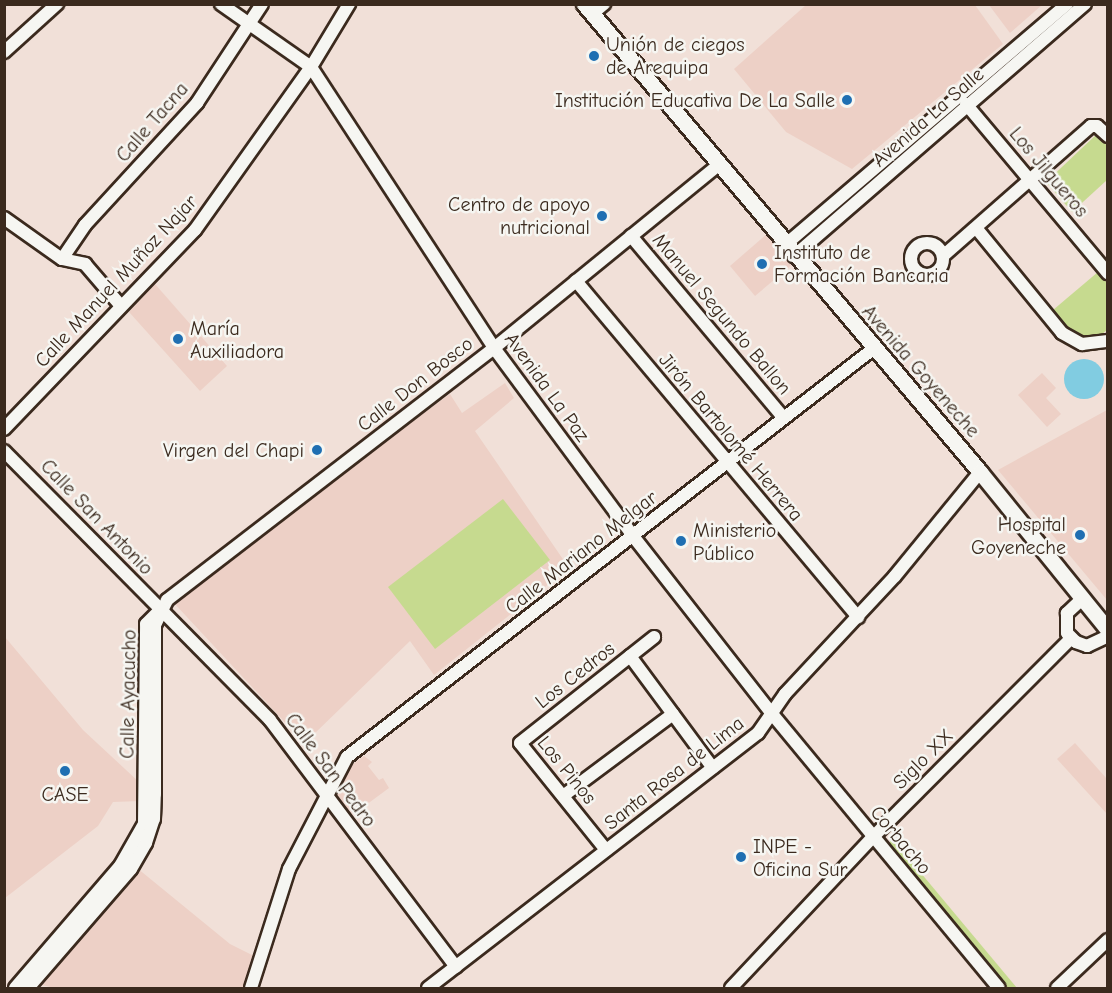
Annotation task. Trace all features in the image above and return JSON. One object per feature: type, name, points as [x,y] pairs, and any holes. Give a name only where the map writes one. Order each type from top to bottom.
[{"type":"main road","name":"Avenida Goyeneche","points":[[593,8],[718,165],[980,472],[1107,630]]},
{"type":"street","points":[[4,52],[57,4]]},
{"type":"street","points":[[221,4],[311,67]]},
{"type":"street","name":"Calle Tacna","points":[[62,260],[85,225],[197,103],[262,4]]},
{"type":"street","name":"Calle Manuel Muñoz Najar","points":[[4,429],[195,230],[311,67],[349,4]]},
{"type":"street","name":"Avenida La Salle","points":[[790,251],[959,97],[1067,4]]},
{"type":"street","name":"Avenida La Salle","points":[[790,251],[969,109],[1085,4]]},
{"type":"street","name":"Avenida La Paz","points":[[311,67],[494,348],[633,536],[773,715]]},
{"type":"street","name":"Los Jilgueros","points":[[959,97],[1032,181],[1107,273]]},
{"type":"street","points":[[943,256],[977,230],[1091,126],[1097,126],[1107,136]]},
{"type":"street","name":"Calle Don Bosco","points":[[162,609],[167,600],[494,348],[718,165]]},
{"type":"street","points":[[4,218],[62,260],[85,264],[121,306]]},
{"type":"street","points":[[977,230],[1062,333],[1082,344],[1107,341]]},
{"type":"street","name":"Manuel Segundo Ballon","points":[[631,236],[783,417]]},
{"type":"street","name":"Jirón Bartolomé Herrera","points":[[576,281],[858,617]]},
{"type":"street","name":"Calle Mariano Melgar","points":[[253,988],[289,869],[325,795],[347,757],[873,349]]},
{"type":"street","name":"Calle San Antonio","points":[[4,451],[162,609]]},
{"type":"street","name":"Santa Rosa de Lima","points":[[428,988],[758,733],[773,715],[785,694],[858,617],[980,472]]},
{"type":"street","points":[[1082,599],[1065,619],[1071,639],[1087,646],[1107,636]]},
{"type":"street","name":"Calle San Pedro","points":[[162,609],[270,720],[456,967]]},
{"type":"street","name":"Calle Ayacucho","points":[[19,988],[131,869],[146,843],[154,811],[155,626],[162,609]]},
{"type":"street","name":"Los Cedros","points":[[520,743],[654,637]]},
{"type":"street","name":"Siglo XX","points":[[731,988],[873,837],[1071,639]]},
{"type":"street","points":[[630,656],[712,768]]},
{"type":"street","points":[[563,796],[673,714]]},
{"type":"street","name":"Corbacho","points":[[773,715],[999,988]]},
{"type":"street","name":"Los Pinos","points":[[520,743],[606,850]]},
{"type":"street","points":[[1057,988],[1107,940]]},
{"type":"shaded area","name":"Institución Educativa De La Salle","points":[[806,5],[975,5],[1003,44],[852,169],[786,132],[734,69]]},
{"type":"shaded area","points":[[989,5],[1042,5],[1010,33]]},
{"type":"shaded area","name":"Instituto de Formación Bancaria","points":[[768,233],[794,263],[755,296],[730,266]]},
{"type":"shaded area","name":"María Auxiliadora","points":[[155,284],[227,366],[200,391],[129,312]]},
{"type":"shaded area","points":[[1042,373],[1056,388],[1046,398],[1061,414],[1047,427],[1018,395]]},
{"type":"shaded area","points":[[505,383],[514,398],[475,431],[569,568],[434,675],[410,641],[313,735],[305,725],[294,732],[173,602],[264,528],[450,394],[462,413]]},
{"type":"shaded area","name":"Hospital Goyeneche","points":[[1107,410],[1107,600],[998,470]]},
{"type":"shaded area","name":"CASE","points":[[5,637],[83,730],[139,782],[141,801],[113,802],[98,826],[5,898]]},
{"type":"shaded area","points":[[1075,743],[1107,779],[1107,814],[1057,759]]},
{"type":"shaded area","points":[[364,756],[372,762],[368,766],[379,780],[383,778],[389,788],[351,816],[334,793],[347,768]]},
{"type":"shaded area","points":[[137,868],[230,944],[256,957],[245,988],[54,988],[38,984]]},
{"type":"green space","points":[[1098,133],[1107,144],[1107,180],[1072,212],[1046,182]]},
{"type":"green space","points":[[1098,272],[1107,283],[1107,330],[1101,335],[1085,337],[1070,331],[1053,310]]},
{"type":"green space","points":[[503,499],[550,560],[435,649],[388,587]]},
{"type":"green space","points":[[890,836],[1017,988],[1007,988],[890,850]]},
{"type":"water","points":[[1084,359],[1092,360],[1098,365],[1103,371],[1103,387],[1098,393],[1092,398],[1084,399],[1076,398],[1070,393],[1065,387],[1064,379],[1065,371],[1070,365],[1076,360]]},
{"type":"place","name":"Unión de ciegos de Arequipa","points":[[594,56]]},
{"type":"place","name":"Institución Educativa De La Salle","points":[[847,100]]},
{"type":"place","name":"Centro de apoyo nutricional","points":[[602,216]]},
{"type":"place","name":"Instituto de Formación Bancaria","points":[[762,264]]},
{"type":"place","name":"María Auxiliadora","points":[[178,339]]},
{"type":"place","name":"Virgen del Chapi","points":[[317,450]]},
{"type":"place","name":"Hospital Goyeneche","points":[[1080,535]]},
{"type":"place","name":"Ministerio Público","points":[[681,541]]},
{"type":"place","name":"CASE","points":[[65,771]]},
{"type":"place","name":"INPE - Oficina Sur","points":[[741,857]]}]
